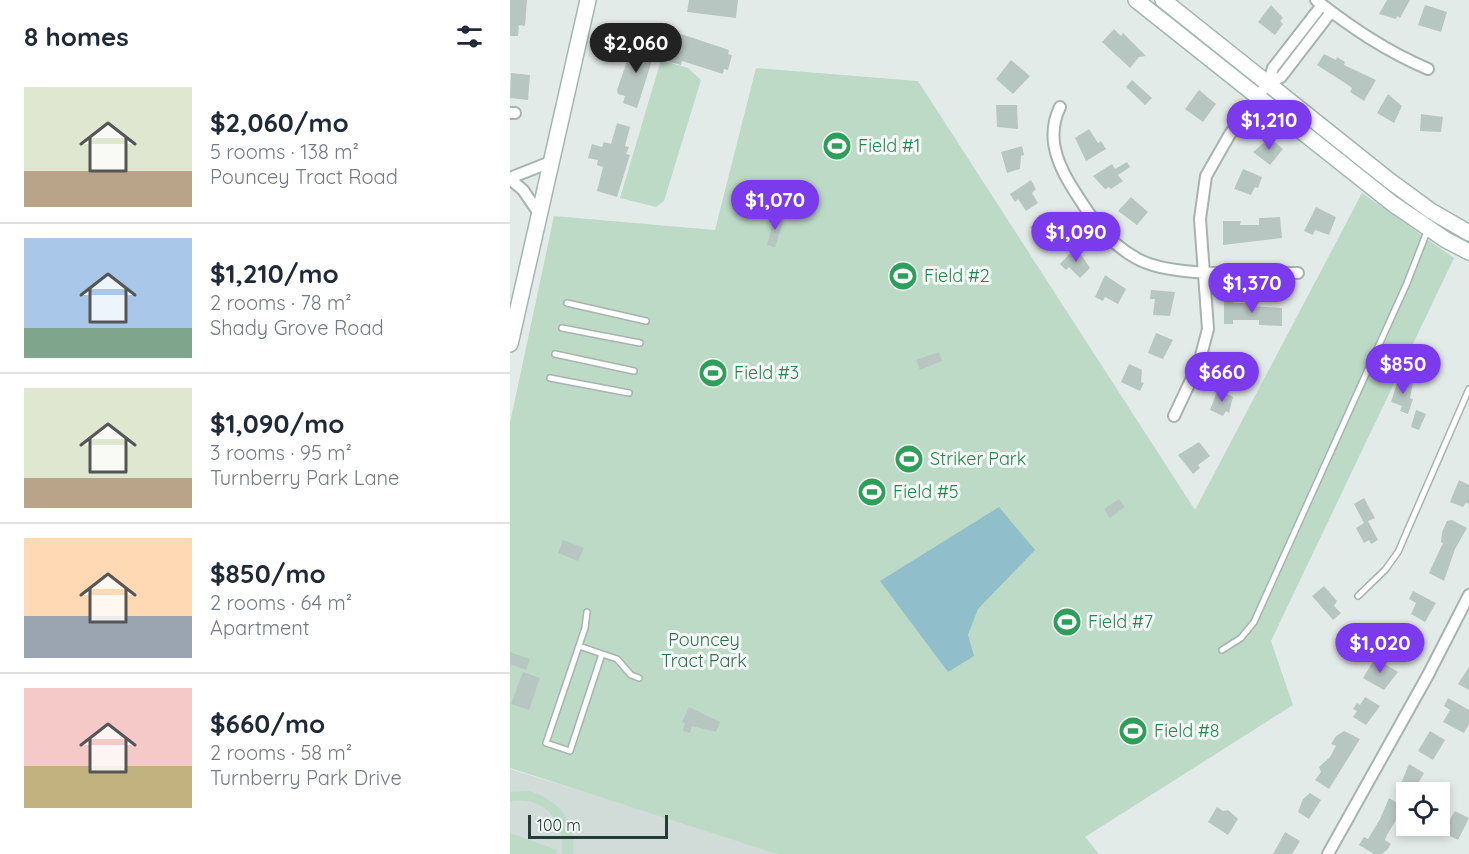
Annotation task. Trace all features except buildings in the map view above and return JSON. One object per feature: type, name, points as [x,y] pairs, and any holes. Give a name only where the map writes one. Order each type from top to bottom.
[{"type":"main road","points":[[510,344],[588,0]]},
{"type":"main road","points":[[1137,0],[1393,204],[1428,229],[1469,252]]},
{"type":"main road","points":[[1163,0],[1435,213],[1469,233]]},
{"type":"street","points":[[1174,416],[1199,363],[1208,328],[1200,219],[1206,176],[1216,154],[1268,83],[1273,69],[1323,5],[1391,53],[1428,69]]},
{"type":"street","points":[[1060,107],[1053,121],[1053,138],[1061,169],[1089,216],[1112,242],[1137,260],[1166,269],[1298,273]]},
{"type":"street","points":[[540,216],[523,190],[510,178],[553,161]]},
{"type":"street","points":[[1328,854],[1428,675],[1469,595]]},
{"type":"lane","points":[[1222,650],[1241,638],[1254,622],[1407,283],[1435,213]]},
{"type":"lane","points":[[567,303],[646,321]]},
{"type":"lane","points":[[562,328],[640,343]]},
{"type":"lane","points":[[555,354],[634,370]]},
{"type":"lane","points":[[550,378],[629,393]]},
{"type":"lane","points":[[1358,596],[1385,570],[1398,552],[1469,389]]},
{"type":"lane","points":[[587,612],[585,628],[546,743],[570,751],[602,654]]},
{"type":"lane","points":[[579,646],[620,661],[631,675],[639,678]]},
{"type":"shaded area","points":[[510,769],[733,838],[777,854],[510,854]]},
{"type":"green space","points":[[661,60],[688,68],[701,80],[664,201],[656,207],[620,198]]},
{"type":"green space","name":"Striker Park","points":[[756,68],[918,81],[1195,510],[1362,193],[1454,258],[1271,641],[1293,705],[1085,837],[1099,854],[777,854],[510,768],[510,423],[554,216],[715,230]]},
{"type":"green space","points":[[529,791],[549,800],[564,814],[572,832],[573,854],[562,854],[560,831],[550,813],[533,802],[510,801],[510,792]]},
{"type":"green space","points":[[510,833],[557,850],[556,854],[510,854]]},
{"type":"water","points":[[999,507],[1035,550],[978,609],[968,635],[974,656],[948,672],[880,581]]},
{"type":"place","name":"Field #1","points":[[837,146]]},
{"type":"place","name":"Field #2","points":[[903,276]]},
{"type":"place","name":"Field #3","points":[[713,373]]},
{"type":"place","name":"Striker Park","points":[[909,459]]},
{"type":"place","name":"Field #5","points":[[872,492]]},
{"type":"place","name":"Field #7","points":[[1067,622]]},
{"type":"place","name":"Field #8","points":[[1133,731]]},
{"type":"park label","name":"Pouncey Tract Park","points":[[704,650]]}]
